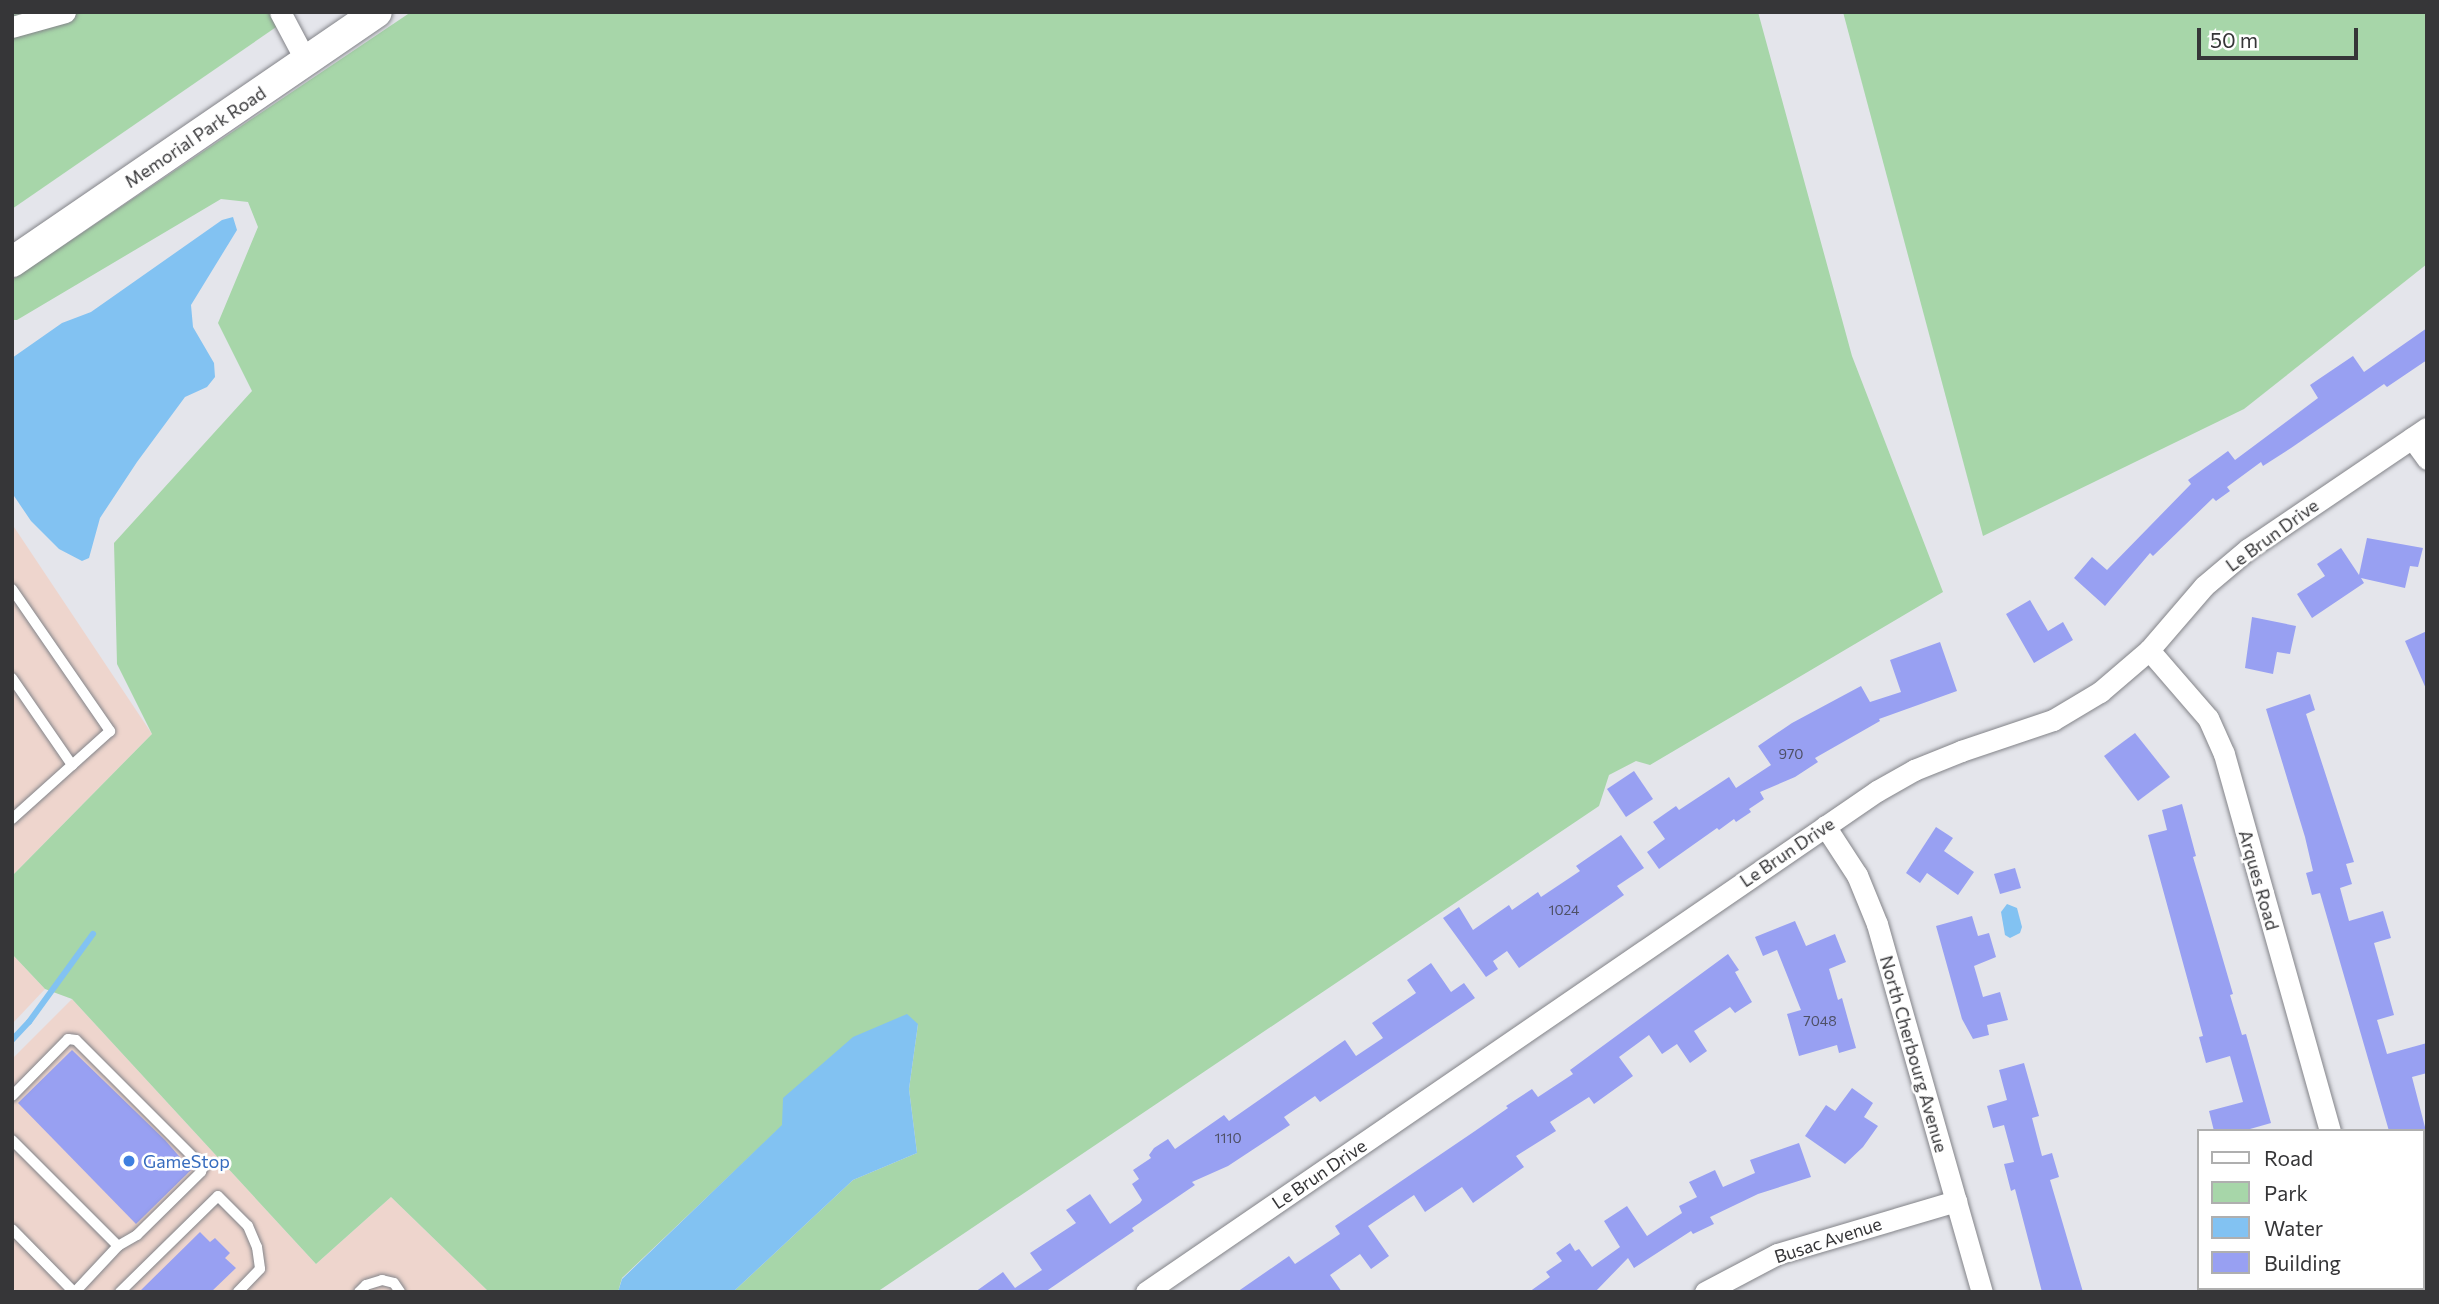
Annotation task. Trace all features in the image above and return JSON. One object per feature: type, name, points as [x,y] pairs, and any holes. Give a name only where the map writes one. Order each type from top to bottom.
[{"type":"street","points":[[12,27],[65,12]]},
{"type":"street","points":[[279,12],[306,61]]},
{"type":"street","name":"Memorial Park Road","points":[[12,262],[377,12]]},
{"type":"street","points":[[2419,433],[2427,459]]},
{"type":"street","name":"Le Brun Drive","points":[[1146,1292],[1825,826],[1914,770],[2053,720],[2077,708],[2149,650],[2181,609],[2239,557],[2419,433]]},
{"type":"street","name":"Arques Road","points":[[2149,650],[2208,718],[2224,754],[2329,1129]]},
{"type":"street","name":"North Cherbourg Avenue","points":[[1825,826],[1857,875],[1877,924],[1982,1292]]},
{"type":"street","name":"Busac Avenue","points":[[1705,1292],[1777,1254],[1956,1201]]},
{"type":"lane","points":[[12,589],[110,731],[14,815]]},
{"type":"lane","points":[[12,678],[72,765]]},
{"type":"lane","points":[[12,1096],[68,1039],[76,1040],[202,1167],[201,1172],[137,1235],[118,1246],[75,1292],[12,1228]]},
{"type":"lane","points":[[12,1140],[118,1246]]},
{"type":"lane","points":[[120,1292],[218,1196],[248,1226],[257,1247],[260,1269],[238,1292]]},
{"type":"lane","points":[[359,1292],[382,1280],[394,1283],[400,1292]]},
{"type":"shaded area","points":[[12,524],[152,734],[12,876]]},
{"type":"shaded area","points":[[12,954],[45,989],[12,1024]]},
{"type":"shaded area","points":[[72,999],[316,1264],[391,1197],[489,1292],[17,1292],[12,1287],[12,1059]]},
{"type":"green space","points":[[12,12],[298,12],[12,209]]},
{"type":"green space","points":[[411,12],[1758,12],[1852,356],[1943,592],[1650,765],[1636,761],[1609,775],[1599,806],[877,1292],[733,1292],[853,1180],[917,1153],[909,1089],[918,1024],[783,1125],[622,1278],[618,1292],[489,1292],[391,1197],[316,1264],[72,999],[45,989],[12,954],[12,876],[152,734],[117,664],[114,543],[252,391],[218,323],[258,227],[248,202],[221,199],[17,320],[12,320],[12,280]]},
{"type":"green space","points":[[1843,12],[2427,12],[2427,264],[2244,409],[1983,536]]},
{"type":"water","points":[[233,217],[237,230],[191,305],[193,327],[214,363],[215,377],[207,387],[185,397],[137,462],[100,518],[89,558],[82,561],[59,549],[31,521],[12,493],[12,358],[62,323],[91,312],[222,220]]},
{"type":"water","points":[[2007,904],[2017,908],[2022,927],[2020,933],[2010,938],[2005,935],[2001,912]]},
{"type":"water","points":[[907,1014],[918,1024],[909,1089],[917,1153],[853,1180],[733,1292],[618,1292],[622,1279],[782,1125],[783,1098],[853,1037]]},
{"type":"building","points":[[2427,328],[2427,360],[2387,387],[2384,384],[2263,466],[2261,462],[2227,487],[2230,491],[2216,501],[2213,498],[2153,556],[2150,553],[2105,606],[2074,578],[2092,557],[2107,570],[2191,484],[2188,480],[2228,451],[2235,460],[2318,398],[2310,385],[2353,356],[2364,372]]},
{"type":"building","points":[[2367,538],[2423,548],[2418,567],[2410,566],[2405,588],[2361,578],[2364,583],[2312,618],[2297,594],[2325,576],[2317,564],[2341,548],[2359,575]]},
{"type":"building","points":[[2030,600],[2048,631],[2063,622],[2073,640],[2034,663],[2006,614]]},
{"type":"building","points":[[2252,617],[2296,626],[2290,654],[2277,652],[2273,674],[2245,668]]},
{"type":"building","points":[[2427,631],[2427,691],[2405,641]]},
{"type":"building","points":[[1940,642],[1957,691],[1879,719],[1880,721],[1815,758],[1818,762],[1795,777],[1760,792],[1764,799],[1749,809],[1751,812],[1736,822],[1734,819],[1719,830],[1717,828],[1659,869],[1647,852],[1665,839],[1653,822],[1676,806],[1679,810],[1729,777],[1736,788],[1771,765],[1758,746],[1792,723],[1861,686],[1870,702],[1901,692],[1890,660]]},
{"type":"building","points":[[2310,694],[2315,710],[2306,714],[2354,862],[2346,864],[2352,884],[2340,888],[2349,921],[2383,911],[2391,938],[2374,943],[2394,1015],[2377,1020],[2387,1054],[2427,1043],[2427,1073],[2412,1077],[2426,1131],[2388,1129],[2320,893],[2312,895],[2306,873],[2313,871],[2305,837],[2266,709]]},
{"type":"building","points":[[2135,733],[2170,777],[2138,801],[2104,756]]},
{"type":"building","points":[[1634,771],[1653,799],[1626,817],[1607,789]]},
{"type":"building","points":[[2182,804],[2196,856],[2193,857],[2233,994],[2230,995],[2242,1035],[2246,1034],[2271,1123],[2250,1129],[2214,1129],[2209,1111],[2243,1102],[2230,1056],[2206,1063],[2199,1037],[2203,1036],[2148,835],[2167,830],[2162,810]]},
{"type":"building","points":[[1936,827],[1953,838],[1944,851],[1974,872],[1958,895],[1927,873],[1920,883],[1906,873]]},
{"type":"building","points":[[1621,835],[1644,868],[1617,886],[1624,895],[1519,968],[1507,951],[1493,961],[1498,969],[1486,977],[1443,918],[1459,907],[1473,930],[1509,905],[1512,910],[1538,892],[1541,897],[1580,871],[1576,866]]},
{"type":"building","points":[[2015,868],[2021,888],[2000,894],[1994,874]]},
{"type":"building","points":[[1972,916],[1978,936],[1989,933],[1996,957],[1974,966],[1983,997],[2000,992],[2008,1020],[1987,1025],[1989,1035],[1973,1039],[1962,1019],[1936,926]]},
{"type":"building","points":[[1795,921],[1806,946],[1835,934],[1846,962],[1829,969],[1838,1000],[1842,998],[1856,1048],[1839,1053],[1837,1045],[1799,1056],[1787,1014],[1801,1010],[1777,950],[1763,956],[1755,937]]},
{"type":"building","points":[[1728,954],[1739,970],[1735,972],[1752,1002],[1735,1013],[1730,1007],[1694,1031],[1707,1051],[1690,1063],[1677,1044],[1662,1054],[1649,1035],[1619,1057],[1633,1076],[1594,1104],[1589,1097],[1550,1122],[1556,1131],[1516,1156],[1524,1167],[1473,1203],[1462,1187],[1425,1212],[1414,1195],[1368,1226],[1389,1256],[1371,1269],[1360,1254],[1330,1275],[1342,1292],[1237,1292],[1289,1256],[1295,1264],[1340,1234],[1335,1226],[1532,1089],[1538,1097],[1573,1074],[1570,1070]]},
{"type":"building","points":[[1431,963],[1451,992],[1464,983],[1475,998],[1320,1102],[1315,1096],[1284,1117],[1290,1125],[1228,1166],[1192,1182],[1195,1185],[1132,1228],[1134,1231],[1045,1292],[975,1292],[1003,1272],[1015,1288],[1042,1270],[1030,1253],[1076,1223],[1066,1210],[1090,1194],[1110,1224],[1140,1203],[1142,1200],[1132,1184],[1139,1179],[1133,1170],[1151,1158],[1149,1155],[1154,1148],[1168,1139],[1175,1149],[1224,1115],[1229,1121],[1345,1040],[1356,1056],[1383,1038],[1372,1023],[1416,993],[1407,980]]},
{"type":"building","points":[[72,1050],[165,1140],[191,1170],[136,1224],[18,1103]]},
{"type":"building","points":[[2024,1063],[2039,1116],[2032,1118],[2042,1156],[2052,1153],[2059,1177],[2050,1180],[2083,1292],[2042,1292],[2015,1189],[2011,1191],[2004,1164],[2014,1162],[2004,1125],[1993,1128],[1987,1106],[2007,1100],[1999,1070]]},
{"type":"building","points":[[1852,1088],[1873,1103],[1864,1117],[1878,1126],[1863,1147],[1845,1164],[1805,1136],[1826,1105],[1835,1111]]},
{"type":"building","points":[[1799,1143],[1811,1177],[1758,1194],[1710,1217],[1714,1224],[1693,1234],[1691,1231],[1634,1268],[1628,1258],[1595,1292],[1529,1292],[1550,1277],[1546,1272],[1562,1261],[1556,1253],[1570,1243],[1575,1251],[1579,1249],[1592,1267],[1620,1247],[1604,1221],[1627,1206],[1647,1236],[1682,1213],[1679,1206],[1697,1197],[1689,1182],[1715,1170],[1723,1187],[1755,1173],[1750,1160]]},
{"type":"building","points":[[200,1232],[210,1242],[215,1238],[230,1253],[225,1258],[236,1268],[211,1292],[139,1292]]},
{"type":"waterway","points":[[12,1040],[29,1022],[93,934]]},
{"type":"place","name":"GameStop","points":[[129,1161]]}]
